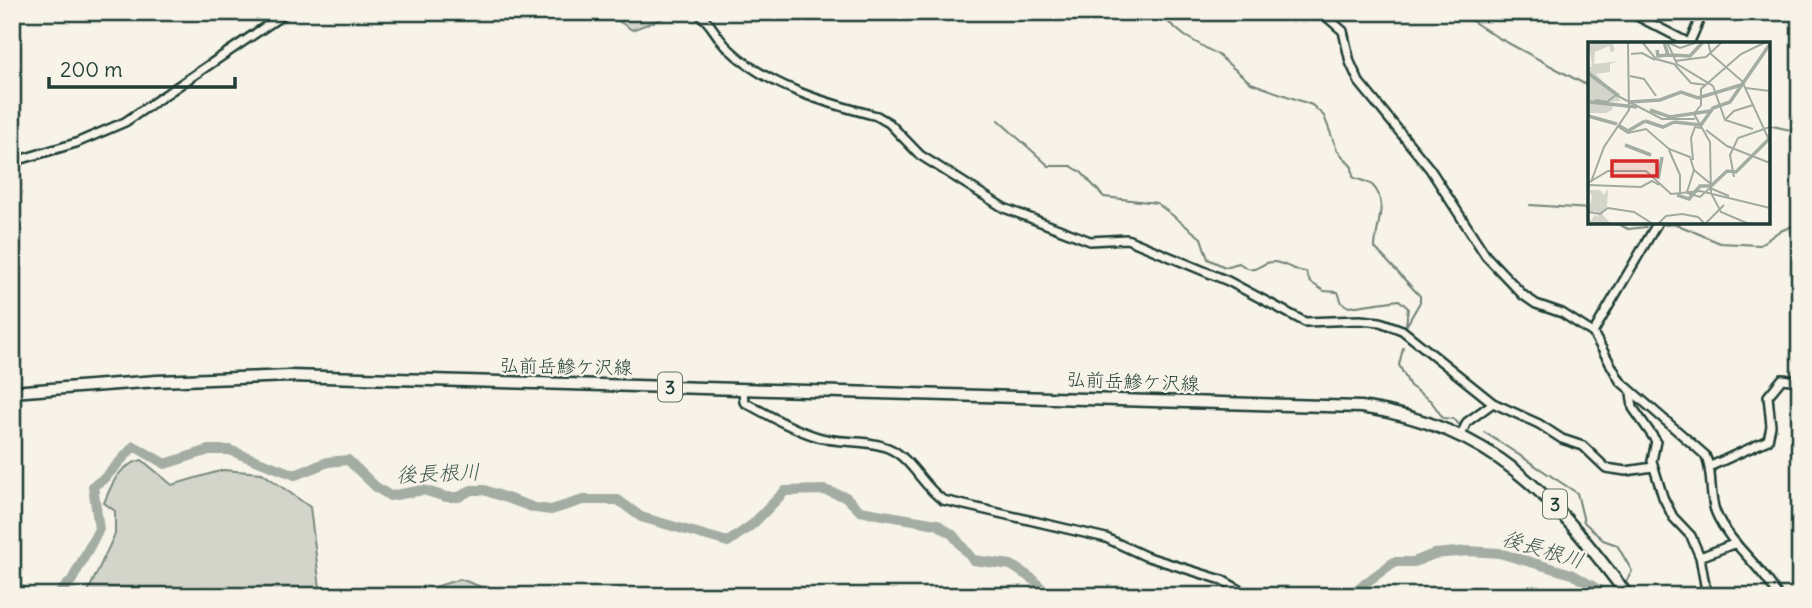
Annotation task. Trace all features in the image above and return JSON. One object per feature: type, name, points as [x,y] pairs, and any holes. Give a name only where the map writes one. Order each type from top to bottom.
[{"type":"main road","name":"弘前岳鰺ケ沢線","points":[[12,392],[157,381],[290,376],[1329,404],[1395,412],[1461,435]]},
{"type":"main road","name":"3","points":[[1461,435],[1502,459],[1550,499],[1628,596]]},
{"type":"street","points":[[12,162],[76,143],[125,122],[287,12]]},
{"type":"street","points":[[697,12],[707,19],[728,49],[765,75],[790,89],[877,116],[889,123],[920,155],[1004,208],[1090,240],[1127,239],[1217,276],[1305,321],[1360,320],[1380,322],[1402,330],[1493,403],[1539,424],[1562,439],[1583,446],[1606,468],[1626,471],[1653,467]]},
{"type":"street","points":[[1321,12],[1343,31],[1350,62],[1359,82],[1430,169],[1486,256],[1523,295],[1536,304],[1562,313],[1593,333],[1620,381],[1630,392],[1699,449],[1711,466],[1711,495],[1716,514],[1778,596]]},
{"type":"street","points":[[1629,12],[1687,42]]},
{"type":"street","points":[[1689,42],[1703,12]]},
{"type":"street","points":[[1593,333],[1657,224]]},
{"type":"street","points":[[1711,466],[1768,440],[1771,426],[1768,396],[1782,379],[1800,381]]},
{"type":"street","points":[[743,390],[744,402],[788,426],[820,438],[889,449],[916,470],[933,494],[943,500],[1106,538],[1145,556],[1222,580],[1251,596]]},
{"type":"street","points":[[1630,392],[1633,408],[1656,441],[1653,467],[1673,517],[1691,536],[1700,558],[1707,596]]},
{"type":"street","points":[[1461,435],[1467,422],[1493,403]]},
{"type":"street","points":[[1700,558],[1736,543]]},
{"type":"shaded area","points":[[605,12],[676,12],[677,13],[632,30]]},
{"type":"shaded area","points":[[142,460],[172,485],[223,470],[262,473],[310,507],[321,596],[86,596],[115,534],[115,511],[104,503],[113,482],[122,471],[134,462]]},
{"type":"shaded area","points":[[460,579],[487,589],[489,596],[406,596]]},
{"type":"waterway","points":[[1156,12],[1185,36],[1218,55],[1251,83],[1312,105],[1324,116],[1337,150],[1352,167],[1353,177],[1371,184],[1378,192],[1381,208],[1375,248],[1420,296],[1420,302],[1405,328]]},
{"type":"waterway","points":[[1458,12],[1497,37],[1588,86]]},
{"type":"waterway","points":[[998,120],[1049,166],[1071,166],[1081,172],[1104,197],[1157,203],[1201,238],[1208,259],[1225,267],[1239,263],[1251,269],[1274,262],[1306,272],[1310,282],[1324,291],[1338,292],[1342,303],[1349,307],[1399,300],[1408,308],[1406,325]]},
{"type":"waterway","points":[[1770,125],[1800,132]]},
{"type":"waterway","points":[[1530,205],[1588,209]]},
{"type":"waterway","points":[[1665,225],[1676,224],[1720,243],[1760,245],[1778,232],[1800,223]]},
{"type":"waterway","points":[[1619,224],[1628,229],[1646,227]]},
{"type":"waterway","points":[[1403,348],[1399,365],[1410,386],[1431,401],[1443,418],[1453,419],[1461,426]]},
{"type":"waterway","points":[[1484,432],[1577,493],[1584,522],[1603,540],[1617,545],[1632,571],[1627,580]]},
{"type":"waterway","name":"後長根川","points":[[57,596],[72,580],[99,529],[93,486],[105,478],[134,446],[165,464],[209,450],[229,450],[295,475],[328,462],[348,460],[376,487],[390,496],[423,490],[446,497],[459,497],[471,490],[484,490],[535,508],[551,510],[583,500],[618,500],[641,517],[728,542],[753,524],[785,491],[824,490],[846,497],[860,511],[937,524],[953,535],[973,560],[1011,565],[1034,580],[1048,596]]},
{"type":"waterway","name":"後長根川","points":[[1348,596],[1394,562],[1414,562],[1434,554],[1469,551],[1499,553],[1572,574],[1609,596]]},
{"type":"waterway","name":"後長根川","points":[[12,585],[31,596]]}]
